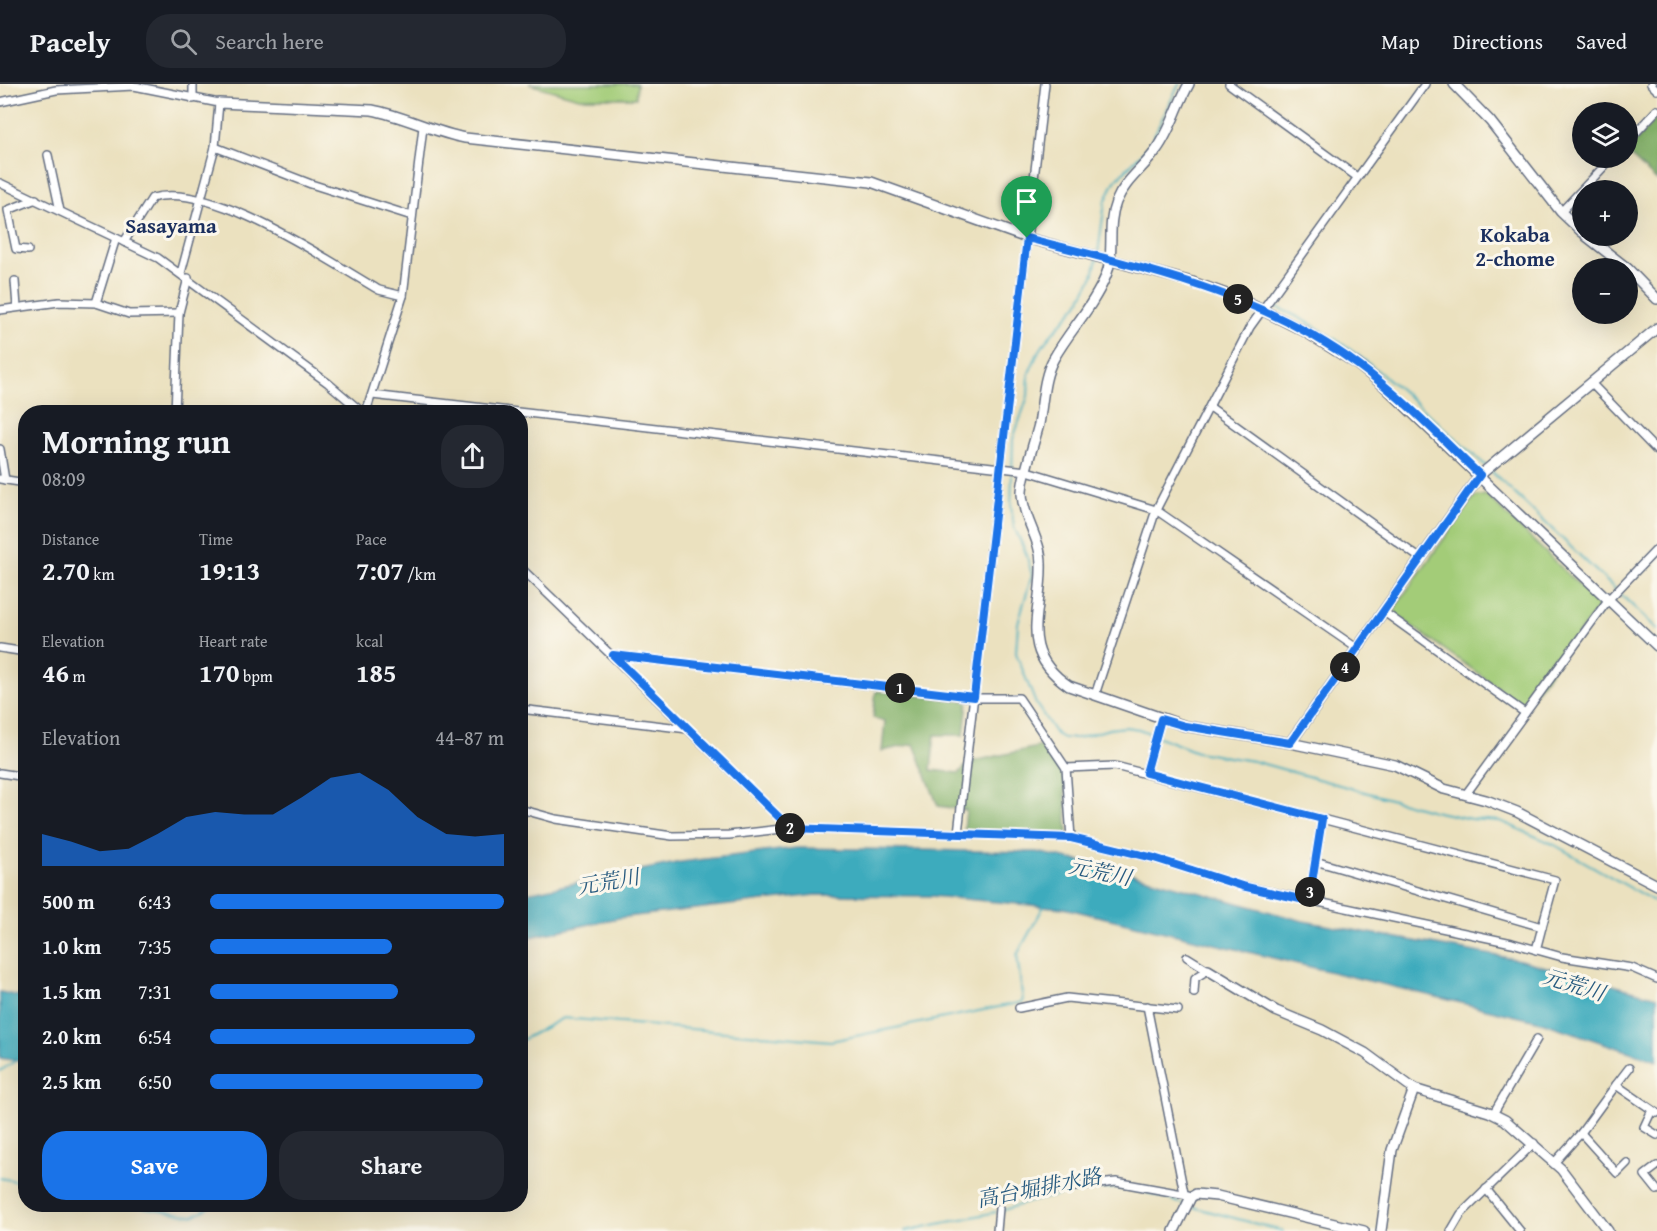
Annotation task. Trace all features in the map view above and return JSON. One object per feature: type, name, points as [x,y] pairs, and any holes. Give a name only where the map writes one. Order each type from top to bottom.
[{"type":"street","points":[[193,84],[193,99]]},
{"type":"street","points":[[958,833],[1045,84]]},
{"type":"street","points":[[1189,84],[1158,148],[1133,173],[1115,204],[1110,238],[1111,260],[1095,301],[1053,360],[1021,492],[1026,518],[1041,560],[1035,634],[1043,660],[1054,676],[1069,686],[1161,719],[1185,726],[1290,743],[1395,765],[1435,785],[1517,812],[1657,885]]},
{"type":"street","points":[[1229,84],[1357,177]]},
{"type":"street","points":[[1095,695],[1156,510],[1261,309],[1425,84]]},
{"type":"street","points":[[1454,84],[1490,121],[1561,212],[1572,222]]},
{"type":"street","points":[[1651,84],[1657,90]]},
{"type":"street","points":[[0,102],[56,90],[134,86],[219,103],[372,110],[465,138],[697,165],[871,182],[1027,238],[1192,282],[1261,309],[1304,331],[1357,364],[1407,405],[1657,646]]},
{"type":"street","points":[[181,273],[215,147],[219,103]]},
{"type":"street","points":[[1638,130],[1657,110]]},
{"type":"street","points":[[367,405],[403,296],[423,127]]},
{"type":"street","points":[[215,147],[311,184],[412,216]]},
{"type":"street","points":[[48,155],[60,211]]},
{"type":"street","points":[[1561,212],[1603,168]]},
{"type":"street","points":[[0,183],[116,238],[181,273],[355,405]]},
{"type":"street","points":[[124,242],[152,198],[166,194],[201,200],[239,211],[379,290],[403,296]]},
{"type":"street","points":[[28,250],[16,249],[8,210],[36,200]]},
{"type":"street","points":[[96,303],[116,238]]},
{"type":"street","points":[[1598,246],[1613,258]]},
{"type":"street","points":[[175,405],[179,313],[188,278]]},
{"type":"street","points":[[1638,280],[1657,299]]},
{"type":"street","points":[[15,281],[17,307]]},
{"type":"street","points":[[0,310],[59,302],[96,303],[129,314],[179,313]]},
{"type":"street","points":[[1290,743],[1480,475],[1657,328]]},
{"type":"street","points":[[1592,384],[1657,451]]},
{"type":"street","points":[[372,395],[457,405]]},
{"type":"street","points":[[1210,407],[1421,559]]},
{"type":"street","points":[[528,413],[1027,471],[1156,510],[1358,649]]},
{"type":"street","points":[[0,449],[3,479],[18,482]]},
{"type":"street","points":[[1466,794],[1608,600],[1657,549]]},
{"type":"street","points":[[528,575],[790,828]]},
{"type":"street","points":[[1384,612],[1525,713]]},
{"type":"street","points":[[0,648],[18,650]]},
{"type":"street","points":[[613,655],[974,697],[1019,698],[1066,768],[1071,838]]},
{"type":"street","points":[[528,710],[688,729]]},
{"type":"street","points":[[1146,773],[1161,719]]},
{"type":"street","points":[[1066,768],[1114,766],[1146,773],[1555,880],[1536,950]]},
{"type":"street","points":[[0,773],[18,776]]},
{"type":"street","points":[[528,811],[556,819],[672,836],[729,835],[790,828],[1071,838],[1154,858],[1242,886],[1562,957],[1632,968],[1657,979]]},
{"type":"street","points":[[1309,901],[1322,819]]},
{"type":"street","points":[[1315,861],[1542,927]]},
{"type":"street","points":[[1187,957],[1276,1011],[1322,1030],[1365,1053],[1414,1089],[1493,1114],[1534,1143],[1554,1163],[1608,1231]]},
{"type":"street","points":[[1194,993],[1196,978],[1208,970]]},
{"type":"street","points":[[1019,1008],[1067,998],[1178,1010]]},
{"type":"street","points":[[1147,1006],[1187,1195],[1174,1231]]},
{"type":"street","points":[[1493,1114],[1537,1039]]},
{"type":"street","points":[[1554,1163],[1581,1132],[1629,1068]]},
{"type":"street","points":[[1616,1085],[1655,1112],[1644,1127],[1657,1135]]},
{"type":"street","points":[[1381,1231],[1392,1150],[1414,1089]]},
{"type":"street","points":[[1581,1132],[1617,1173],[1627,1163]]},
{"type":"street","points":[[1451,1231],[1461,1214],[1534,1143]]},
{"type":"street","points":[[1657,1166],[1645,1175],[1657,1190]]},
{"type":"street","points":[[1057,1189],[1116,1182],[1187,1195],[1217,1196],[1364,1231]]},
{"type":"street","points":[[1486,1190],[1520,1231]]},
{"type":"street","points":[[997,1231],[999,1208]]},
{"type":"green space","points":[[529,84],[637,84],[636,98],[579,98]]},
{"type":"green space","points":[[1657,117],[1657,181],[1638,163],[1638,139]]},
{"type":"green space","points":[[1486,495],[1600,605],[1528,702],[1520,703],[1396,615],[1395,607],[1474,497]]},
{"type":"green space","points":[[876,691],[968,701],[964,735],[935,735],[931,770],[959,773],[970,762],[1046,745],[1064,773],[1068,834],[964,829],[966,810],[938,806],[914,744],[882,751],[885,721],[873,718]]},
{"type":"water","name":"元荒川","points":[[797,848],[1037,852],[1111,868],[1303,921],[1520,960],[1657,997],[1657,1061],[1541,1022],[1064,908],[931,896],[816,895],[618,918],[528,937],[528,893],[681,862]]},
{"type":"water","points":[[0,992],[18,996],[18,1061],[0,1058]]},
{"type":"waterway","points":[[1098,253],[1105,202],[1111,189],[1115,181],[1149,146],[1179,84]]},
{"type":"waterway","points":[[1097,259],[1093,276],[1078,304],[1037,355],[1029,373],[1028,396],[1013,439],[1011,505],[1014,527],[1026,553],[1032,575],[1018,623],[1016,653],[1036,704],[1056,734],[1063,738],[1078,738],[1109,729],[1125,727],[1139,729],[1197,752],[1253,761],[1433,811],[1471,819],[1500,821],[1553,844],[1657,903]]},
{"type":"waterway","points":[[1276,307],[1332,337],[1360,357],[1413,400],[1486,466]]},
{"type":"waterway","points":[[1490,470],[1657,629]]},
{"type":"waterway","points":[[528,1037],[563,1018],[831,1041],[1023,1002],[1017,955],[1045,904]]},
{"type":"waterway","points":[[0,1071],[15,1061]]},
{"type":"waterway","points":[[0,1178],[18,1181]]},
{"type":"waterway","name":"高台堀排水路","points":[[1002,1211],[1065,1194],[1116,1188],[1143,1191],[1183,1204]]},
{"type":"waterway","name":"高台堀排水路","points":[[1189,1206],[1283,1231]]},
{"type":"waterway","points":[[171,1212],[193,1216],[200,1212]]},
{"type":"waterway","name":"高台堀排水路","points":[[905,1231],[996,1212]]},
{"type":"district","name":"Sasayama","points":[[171,226]]},
{"type":"district","name":"Kokaba 2-chome","points":[[1515,247]]},
{"type":"route","points":[[1027,238],[1192,282],[1240,299],[1304,331],[1332,347],[1382,384],[1480,475],[1290,743],[1185,726],[1161,719],[1146,773],[1322,819],[1309,901],[1242,886],[1154,858],[1071,838],[790,828],[613,655],[974,697],[1027,238]]}]
